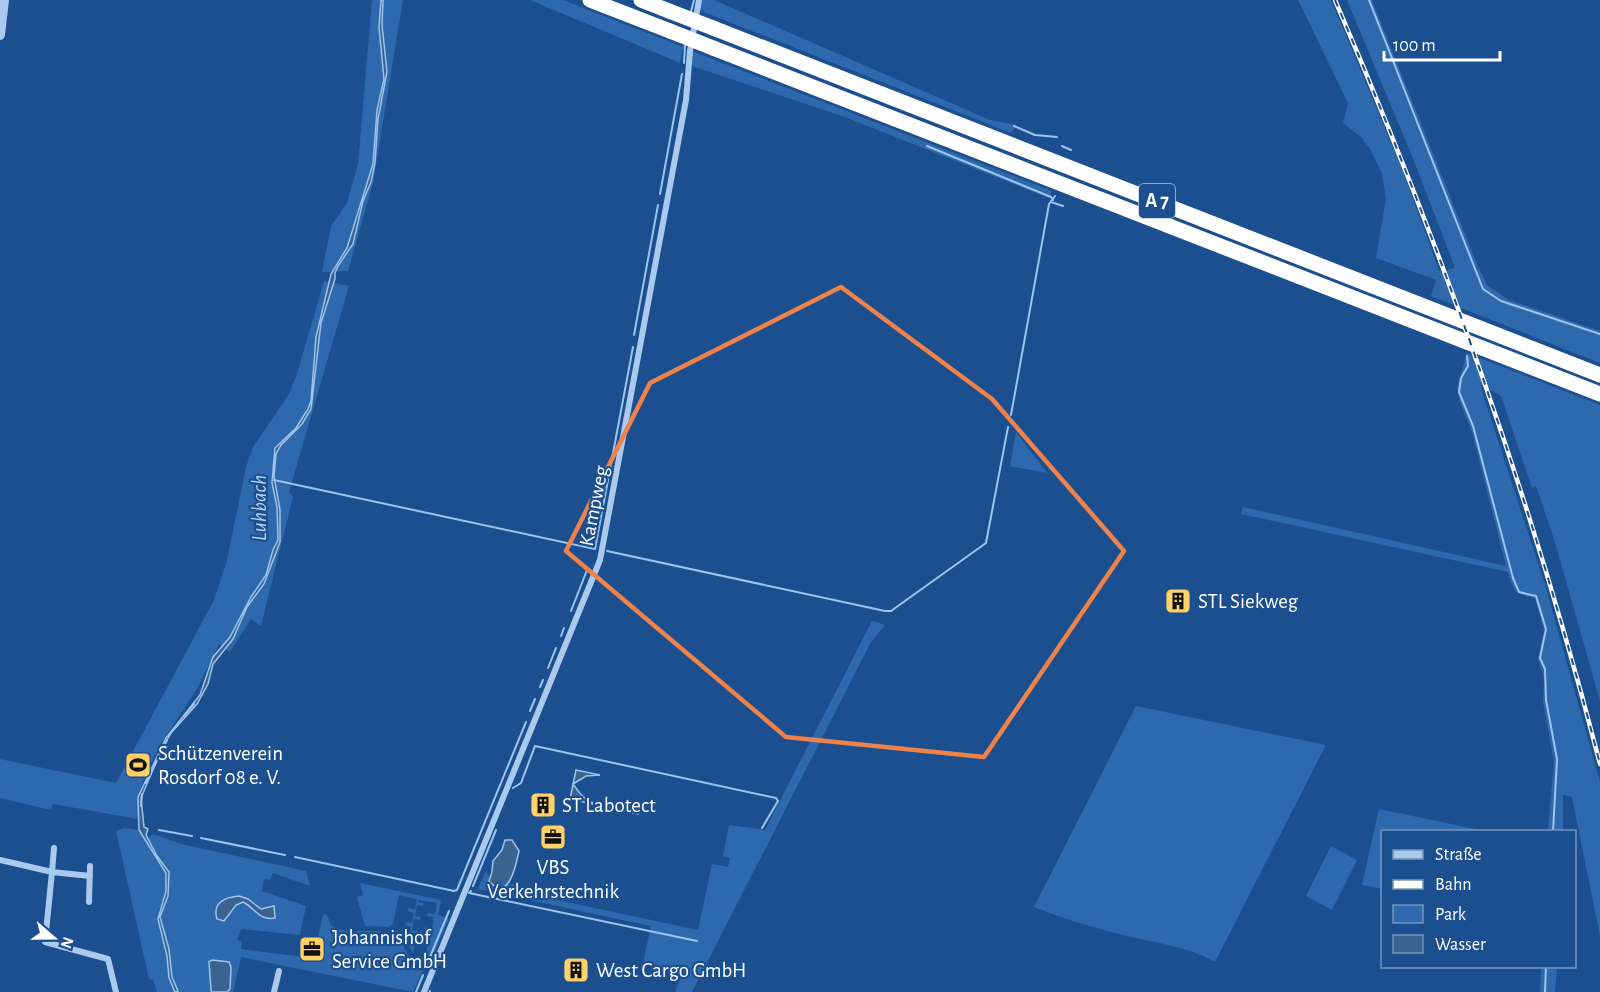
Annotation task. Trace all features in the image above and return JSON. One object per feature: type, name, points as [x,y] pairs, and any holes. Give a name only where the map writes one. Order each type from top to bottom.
[{"type":"highway","name":"A 7","points":[[590,0],[1600,394]]},
{"type":"highway","name":"A 7","points":[[641,0],[1600,375]]},
{"type":"street","points":[[0,35],[4,0]]},
{"type":"street","name":"Kampweg","points":[[424,992],[600,560],[686,100],[690,51],[699,0]]},
{"type":"street","points":[[45,942],[54,848]]},
{"type":"street","points":[[0,860],[52,872],[90,876]]},
{"type":"street","points":[[89,902],[90,866]]},
{"type":"street","points":[[37,940],[108,959],[116,992]]},
{"type":"street","points":[[274,992],[279,971]]},
{"type":"highlighted area","points":[[841,287],[992,399],[1124,551],[984,757],[786,737],[566,551],[650,383]]},
{"type":"green space","points":[[372,0],[403,0],[373,183],[348,271],[322,272],[331,226],[347,203],[358,164]]},
{"type":"green space","points":[[530,0],[563,0],[683,47],[680,63]]},
{"type":"green space","points":[[702,0],[714,0],[990,120],[1017,125],[1011,133],[699,10]]},
{"type":"green space","points":[[1298,0],[1331,0],[1401,166],[1439,270],[1441,272],[1454,268],[1454,265],[1414,161],[1347,0],[1372,0],[1487,285],[1509,300],[1600,331],[1600,363],[1431,296],[1436,280],[1376,258],[1386,199],[1382,174],[1370,149],[1361,137],[1343,123],[1348,103]]},
{"type":"green space","points":[[692,51],[1052,191],[1049,198],[845,117],[692,66]]},
{"type":"green space","points":[[324,281],[349,286],[289,492],[293,497],[261,626],[251,619],[230,652],[219,644],[197,689],[159,747],[138,795],[138,819],[53,804],[51,810],[0,798],[0,759],[116,783],[214,600],[227,560],[246,467],[253,447],[289,394]]},
{"type":"green space","points":[[1467,353],[1600,405],[1600,701],[1554,539],[1536,486],[1532,488],[1501,396],[1482,385],[1481,388],[1546,588],[1600,782],[1600,936],[1572,797],[1563,795],[1563,830],[1548,830],[1554,762],[1543,702],[1544,679],[1538,658],[1544,631],[1535,598],[1516,591],[1508,572],[1241,514],[1243,507],[1506,566],[1472,432],[1460,403],[1457,388]]},
{"type":"green space","points":[[1016,432],[1047,473],[1010,466]]},
{"type":"green space","points":[[872,621],[885,625],[871,642],[692,992],[675,992],[683,971],[643,963],[651,926],[478,889],[486,871],[490,877],[489,881],[502,887],[514,884],[529,894],[698,930],[712,864],[728,867],[730,858],[723,856],[729,825],[765,830]]},
{"type":"green space","points":[[1136,706],[1326,745],[1215,962],[1183,949],[1091,926],[1034,907]]},
{"type":"green space","points":[[1379,809],[1480,830],[1381,830],[1381,889],[1362,885]]},
{"type":"green space","points":[[124,828],[139,830],[145,839],[153,834],[181,844],[306,871],[310,886],[273,873],[270,880],[264,879],[262,891],[306,906],[300,935],[241,929],[237,940],[242,941],[241,949],[303,957],[304,955],[314,956],[323,914],[327,915],[331,925],[338,929],[384,932],[397,939],[413,963],[423,970],[413,992],[241,957],[233,992],[157,992],[153,980],[149,979],[116,831]]},
{"type":"green space","points":[[1331,846],[1357,860],[1332,910],[1306,896]]},
{"type":"green space","points":[[360,883],[441,900],[438,915],[449,918],[429,966],[418,962],[418,958],[425,959],[428,945],[422,941],[429,942],[431,931],[425,927],[432,928],[434,917],[427,916],[428,913],[435,914],[437,903],[418,900],[424,903],[423,906],[417,905],[415,916],[421,917],[420,920],[414,919],[412,930],[418,931],[417,934],[411,933],[409,941],[415,943],[413,953],[403,935],[409,936],[411,927],[405,925],[406,922],[412,923],[414,913],[408,911],[408,908],[415,910],[417,899],[399,895],[393,924],[389,927],[365,926],[357,897],[363,895]]},
{"type":"green space","points":[[1541,968],[1557,968],[1555,992],[1540,992]]},
{"type":"water","points":[[381,0],[383,0],[382,25],[387,72],[378,119],[375,163],[353,244],[335,273],[321,323],[311,409],[302,424],[281,445],[276,454],[274,476],[280,510],[280,542],[264,584],[247,607],[233,639],[213,664],[208,684],[197,704],[171,733],[141,798],[144,827],[148,829],[146,835],[169,872],[168,896],[160,917],[169,949],[172,977],[178,991],[175,992],[169,978],[167,956],[158,919],[166,891],[166,873],[139,830],[138,797],[166,738],[200,695],[213,657],[230,637],[251,597],[266,575],[278,540],[277,507],[272,483],[275,448],[296,428],[311,401],[316,337],[331,274],[347,248],[373,164],[377,110],[384,79],[379,27]]},
{"type":"water","points":[[576,770],[600,775],[586,776],[573,784]]},
{"type":"water","points":[[573,784],[590,802],[620,809],[639,809],[638,814],[570,799]]},
{"type":"water","points":[[505,840],[512,840],[519,851],[510,880],[502,888],[496,887],[489,881],[493,861],[502,850]]},
{"type":"water","points":[[239,896],[248,899],[261,909],[274,906],[275,918],[261,916],[243,902],[236,905],[224,921],[217,919],[218,905],[229,898]]},
{"type":"water","points":[[212,960],[229,962],[231,967],[230,989],[227,992],[212,992],[211,990],[209,962]]},
{"type":"waterway","points":[[691,12],[694,0]]},
{"type":"waterway","points":[[1369,0],[1483,289],[1501,301],[1600,334]]},
{"type":"waterway","points":[[684,63],[685,44]]},
{"type":"waterway","points":[[660,194],[682,74]]},
{"type":"waterway","points":[[1014,126],[1035,135],[1057,137]]},
{"type":"waterway","points":[[927,146],[1051,197],[1053,200]]},
{"type":"waterway","points":[[1062,146],[1071,150]]},
{"type":"waterway","points":[[1011,415],[1049,204],[1055,196]]},
{"type":"waterway","points":[[1051,202],[1063,206]]},
{"type":"waterway","points":[[634,335],[658,205]]},
{"type":"waterway","points":[[274,480],[595,549],[633,347]]},
{"type":"waterway","points":[[1467,356],[1468,366],[1461,378],[1459,392],[1473,426],[1513,578],[1519,592],[1536,596],[1546,629],[1540,658],[1545,669],[1546,700],[1557,759],[1553,830]]},
{"type":"waterway","points":[[607,551],[891,611],[986,543],[1008,427]]},
{"type":"waterway","points":[[571,611],[587,570]]},
{"type":"waterway","points":[[561,636],[564,628]]},
{"type":"waterway","points":[[548,668],[556,648]]},
{"type":"waterway","points":[[540,687],[543,680]]},
{"type":"waterway","points":[[530,711],[535,699]]},
{"type":"waterway","name":"Luhbach","points":[[184,716],[194,704]]},
{"type":"waterway","points":[[295,857],[457,890],[526,722]]},
{"type":"waterway","name":"Luhbach","points":[[146,783],[167,740]]},
{"type":"waterway","points":[[513,788],[521,783],[535,746],[776,798],[778,801],[762,828]]},
{"type":"waterway","name":"Luhbach","points":[[141,806],[142,794]]},
{"type":"waterway","points":[[159,830],[192,836]]},
{"type":"waterway","points":[[473,886],[496,830]]},
{"type":"waterway","points":[[201,838],[285,855]]},
{"type":"waterway","points":[[471,891],[469,893],[697,941]]},
{"type":"waterway","points":[[428,962],[449,911]]},
{"type":"waterway","points":[[1545,992],[1546,968]]},
{"type":"waterway","points":[[416,992],[423,975]]},
{"type":"railway","points":[[1335,0],[1412,187],[1482,377],[1545,569],[1600,764]]},
{"type":"place","name":"STL Siekweg","points":[[1178,601]]},
{"type":"place","name":"Schützenverein Rosdorf 08 e. V.","points":[[138,765]]},
{"type":"place","name":"ST Labotect","points":[[543,805]]},
{"type":"place","name":"VBS Verkehrstechnik","points":[[553,837]]},
{"type":"place","name":"Johannishof Service GmbH","points":[[312,949]]},
{"type":"place","name":"West Cargo GmbH","points":[[576,970]]}]
